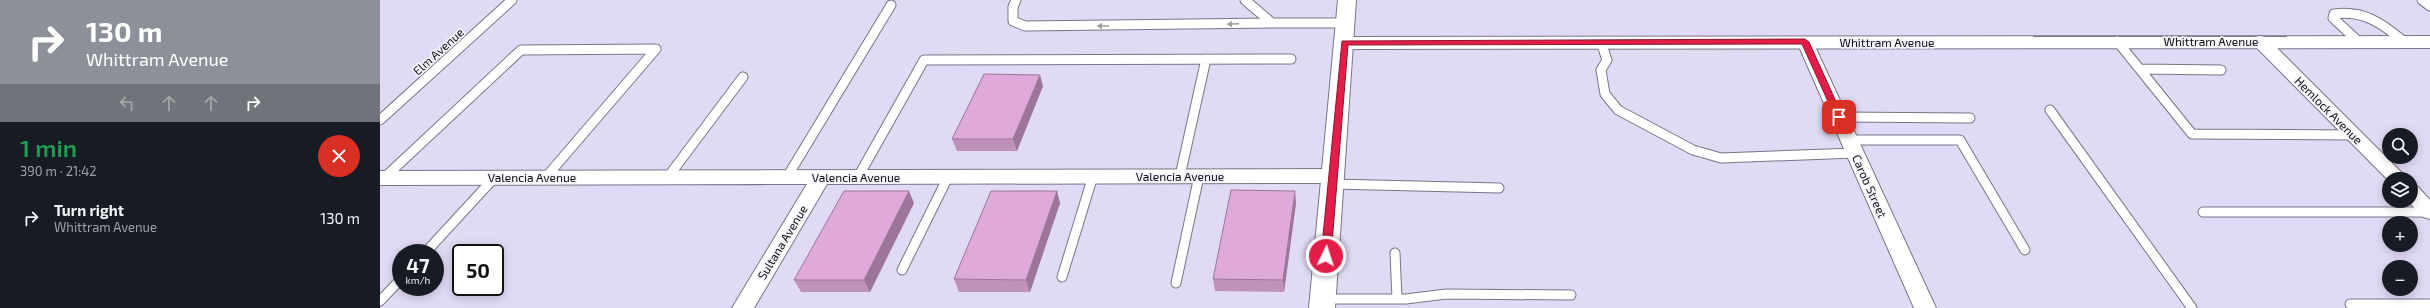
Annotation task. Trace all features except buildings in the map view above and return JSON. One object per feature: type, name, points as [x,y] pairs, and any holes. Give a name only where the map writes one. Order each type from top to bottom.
[{"type":"street","points":[[1322,304],[1347,0]]},
{"type":"street","name":"Whittram Avenue","points":[[1345,33],[1601,42],[2358,41],[2421,44]]},
{"type":"street","name":"Hemlock Avenue","points":[[2260,41],[2391,172]]},
{"type":"street","name":"Carob Street","points":[[1805,42],[1926,308]]},
{"type":"street","name":"Valencia Avenue","points":[[382,178],[1199,176],[1331,180]]},
{"type":"street","name":"Sultana Avenue","points":[[742,308],[821,177]]},
{"type":"street","points":[[2418,199],[2430,212]]},
{"type":"lane","name":"Elm Avenue","points":[[380,120],[512,0]]},
{"type":"lane","points":[[1016,0],[1013,7],[1013,22],[1025,26],[1272,23],[1345,33]]},
{"type":"lane","points":[[1245,0],[1272,23]]},
{"type":"lane","points":[[2422,0],[2430,6]]},
{"type":"lane","points":[[787,177],[891,5]]},
{"type":"lane","points":[[2358,41],[2333,18],[2334,14],[2355,12],[2365,14],[2421,44]]},
{"type":"lane","points":[[2117,41],[2192,134],[2354,135]]},
{"type":"lane","points":[[1601,42],[1607,60],[1601,70],[1605,94],[1618,110],[1692,150],[1721,158],[1960,140],[2025,250]]},
{"type":"lane","points":[[382,178],[521,50],[656,49],[546,177]]},
{"type":"lane","points":[[1180,176],[1206,59]]},
{"type":"lane","points":[[858,177],[924,60],[1291,59]]},
{"type":"lane","points":[[2140,69],[2221,70]]},
{"type":"lane","points":[[668,177],[742,77]]},
{"type":"lane","points":[[2050,110],[2192,308]]},
{"type":"lane","points":[[1839,117],[1970,118]]},
{"type":"lane","points":[[902,270],[948,176]]},
{"type":"lane","points":[[1062,277],[1093,176]]},
{"type":"lane","points":[[1176,283],[1199,176]]},
{"type":"lane","points":[[433,244],[495,178]]},
{"type":"lane","points":[[1331,180],[1499,188]]},
{"type":"lane","points":[[2202,212],[2430,212]]},
{"type":"lane","points":[[1396,253],[1397,299]]},
{"type":"lane","points":[[380,301],[392,288]]},
{"type":"lane","points":[[1322,304],[1446,294],[1571,295]]},
{"type":"lane","points":[[2350,304],[2430,304]]},
{"type":"shaded area","points":[[380,0],[2430,0],[2430,308],[380,308]]},
{"type":"route","points":[[1326,256],[1344,43],[1805,42],[1839,117]]}]
